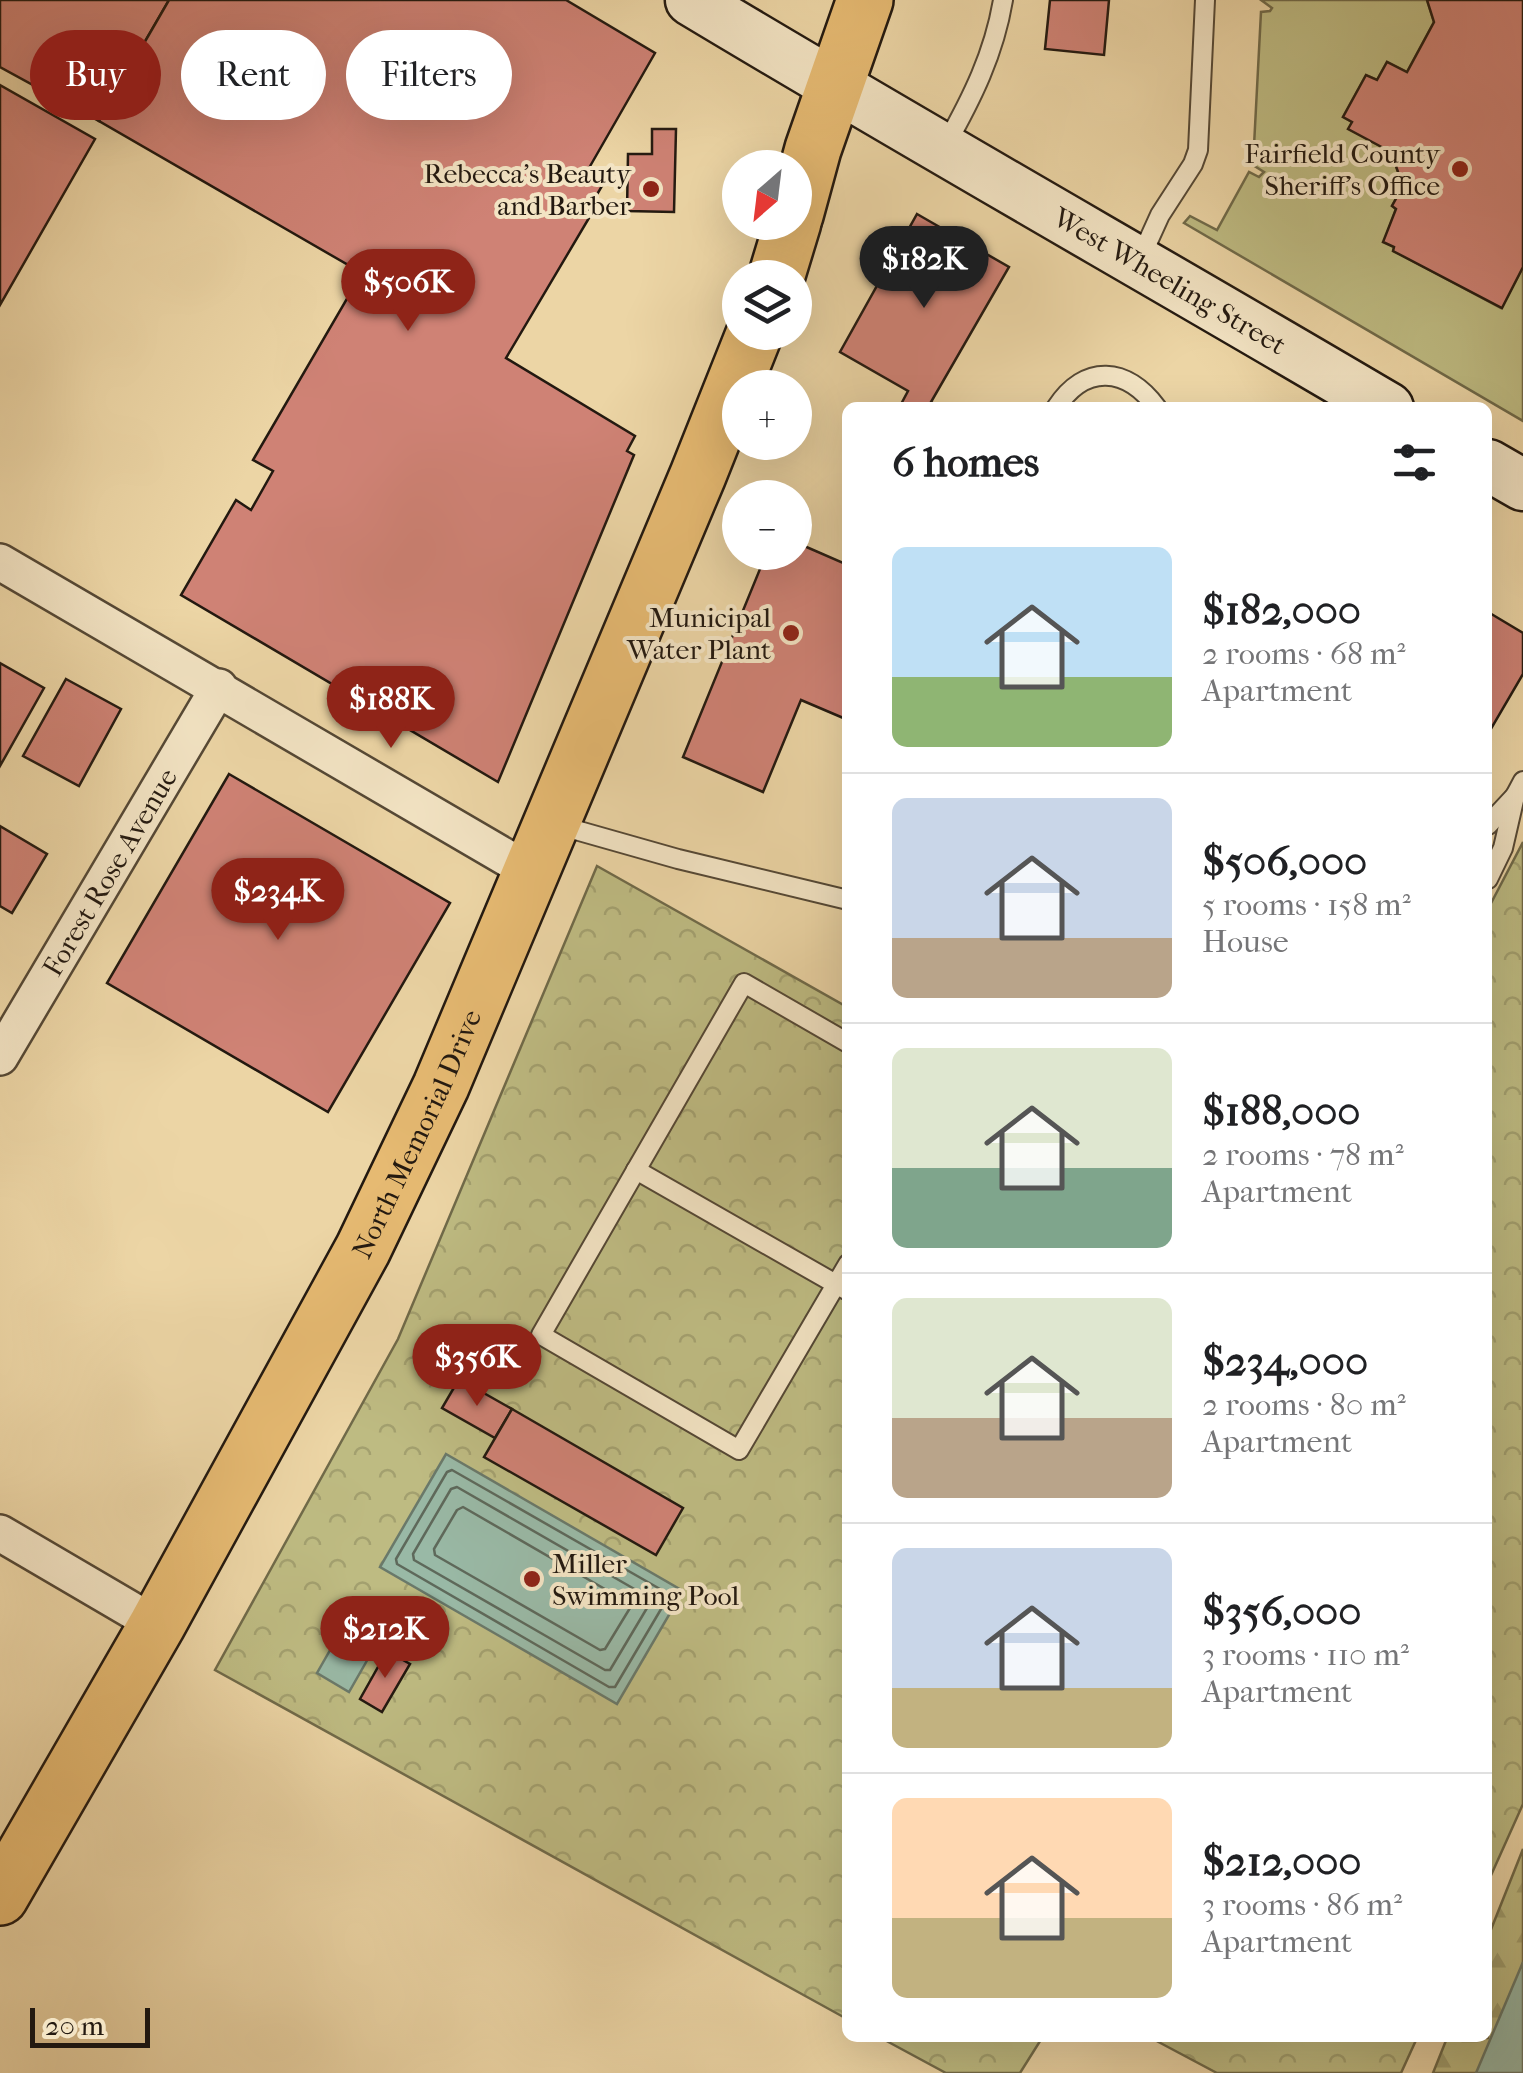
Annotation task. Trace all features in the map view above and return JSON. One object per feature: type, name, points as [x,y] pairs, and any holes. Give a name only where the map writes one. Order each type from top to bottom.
[{"type":"main road","points":[[812,159],[865,0]]},
{"type":"main road","name":"North Memorial Drive","points":[[0,1897],[158,1624],[363,1249],[440,1086],[748,350]]},
{"type":"street","name":"West Wheeling Street","points":[[691,0],[1378,402]]},
{"type":"street","points":[[1492,467],[1523,486]]},
{"type":"street","points":[[0,562],[219,688],[541,847]]},
{"type":"street","name":"Forest Rose Avenue","points":[[1,1052],[219,688]]},
{"type":"street","points":[[0,1533],[158,1624]]},
{"type":"lane","points":[[942,150],[985,72],[1003,0]]},
{"type":"lane","points":[[1138,262],[1198,150],[1205,0]]},
{"type":"lane","points":[[1060,402],[1079,381],[1098,374],[1123,378],[1143,390],[1152,402]]},
{"type":"lane","points":[[1492,821],[1519,788]]},
{"type":"lane","points":[[1492,871],[1503,848],[1519,788]]},
{"type":"lane","points":[[541,847],[678,859],[842,899]]},
{"type":"lane","points":[[636,1170],[842,1288],[739,1450],[540,1336],[744,983],[842,1039]]},
{"type":"green space","points":[[1261,0],[1427,0],[1434,22],[1407,72],[1387,62],[1377,80],[1366,75],[1343,117],[1352,122],[1349,129],[1391,152],[1403,186],[1392,206],[1396,209],[1384,242],[1394,251],[1501,308],[1523,267],[1523,421],[1184,223],[1190,216],[1217,230],[1249,172],[1259,177],[1264,172],[1253,165],[1261,12],[1272,8]]},
{"type":"green space","points":[[1523,842],[1523,1804],[1492,1873],[1492,901]]},
{"type":"green space","points":[[597,866],[842,1004],[842,2016],[215,1670],[398,1339]]},
{"type":"green space","points":[[1523,1849],[1523,2073],[1433,2073],[1445,2042],[1492,2042],[1492,1927]]},
{"type":"green space","points":[[888,2042],[1039,2042],[1020,2073],[946,2073]]},
{"type":"green space","points":[[1159,2042],[1415,2042],[1401,2073],[1217,2073]]},
{"type":"water","name":"Miller Swimming Pool","points":[[446,1454],[683,1591],[617,1704],[380,1567]]},
{"type":"water","points":[[345,1624],[377,1643],[349,1692],[317,1673]]},
{"type":"water","points":[[1523,1962],[1523,2073],[1476,2073]]},
{"type":"building","points":[[0,0],[169,0],[152,30],[30,30],[30,83],[0,67]]},
{"type":"building","points":[[169,0],[566,0],[655,53],[585,175],[602,186],[585,215],[589,218],[506,358],[635,436],[627,451],[634,455],[498,782],[181,595],[236,500],[251,510],[273,471],[253,460],[362,273],[99,121],[161,120],[161,30],[152,30]]},
{"type":"building","points":[[1050,0],[1109,0],[1104,55],[1045,49]]},
{"type":"building","name":"Fairfield County Sheriff's Office","points":[[1427,0],[1523,0],[1523,267],[1502,308],[1393,251],[1394,247],[1383,242],[1396,209],[1392,206],[1403,186],[1391,152],[1348,129],[1352,122],[1343,117],[1366,75],[1377,80],[1387,62],[1407,72],[1434,22]]},
{"type":"building","points":[[0,85],[30,102],[30,120],[62,120],[95,139],[0,305]]},
{"type":"building","name":"Rebecca's Beauty and Barber","points":[[652,129],[676,129],[674,212],[627,211],[628,154],[652,154]]},
{"type":"building","points":[[917,214],[1009,267],[931,402],[902,402],[908,391],[840,352]]},
{"type":"building","name":"Municipal Water Plant","points":[[812,549],[842,562],[842,717],[801,700],[763,792],[683,757],[760,570],[812,570]]},
{"type":"building","points":[[1492,614],[1523,633],[1523,674],[1492,727]]},
{"type":"building","points":[[0,663],[44,688],[0,766]]},
{"type":"building","points":[[66,679],[121,709],[79,786],[23,756]]},
{"type":"building","points":[[229,774],[450,903],[328,1112],[107,983]]},
{"type":"building","points":[[0,826],[47,854],[12,913],[0,906]]},
{"type":"building","points":[[459,1379],[512,1409],[495,1438],[442,1408]]},
{"type":"building","points":[[512,1409],[683,1508],[656,1555],[484,1457]]},
{"type":"building","points":[[387,1651],[410,1664],[382,1712],[360,1699]]},
{"type":"place","name":"Fairfield County Sheriff's Office","points":[[1460,169]]},
{"type":"place","name":"Rebecca's Beauty and Barber","points":[[651,189]]},
{"type":"place","name":"Municipal Water Plant","points":[[791,633]]},
{"type":"place","name":"Miller Swimming Pool","points":[[532,1579]]}]
